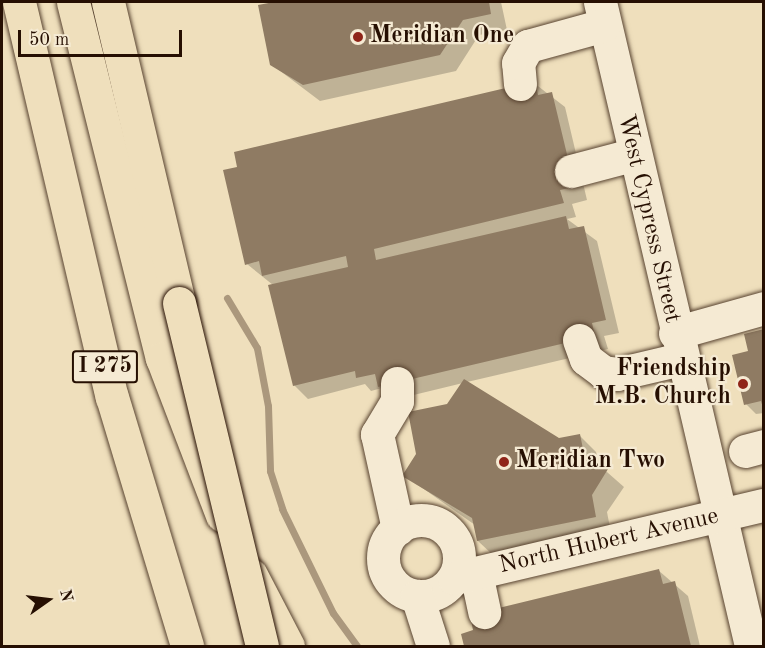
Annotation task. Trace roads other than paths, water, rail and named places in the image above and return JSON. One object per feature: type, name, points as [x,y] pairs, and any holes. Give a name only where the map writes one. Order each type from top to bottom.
[{"type":"highway","name":"I 275","points":[[19,2],[112,397],[188,646]]},
{"type":"highway","points":[[73,2],[142,287],[183,423],[236,546],[288,646]]},
{"type":"highway","points":[[108,2],[262,646]]},
{"type":"street","points":[[520,84],[518,63],[528,46],[602,13]]},
{"type":"street","name":"West Cypress Street","points":[[602,13],[632,155],[751,646]]},
{"type":"street","points":[[571,171],[632,155]]},
{"type":"street","points":[[579,340],[586,359],[603,372],[617,374],[764,308]]},
{"type":"street","points":[[397,383],[397,401],[377,434],[398,528]]},
{"type":"street","name":"North Hubert Avenue","points":[[465,576],[764,506]]},
{"type":"street","points":[[465,576],[433,595],[417,596],[399,590],[385,571],[385,546],[398,528],[427,520],[450,533],[465,576],[484,612]]},
{"type":"street","points":[[417,596],[433,646]]},
{"type":"waterway","points":[[227,298],[257,348],[268,406],[270,471],[282,509],[333,613],[357,646]]},
{"type":"place","name":"Meridian One","points":[[358,37]]},
{"type":"place","name":"Friendship M.B. Church","points":[[743,384]]},
{"type":"place","name":"Meridian Two","points":[[504,462]]}]
